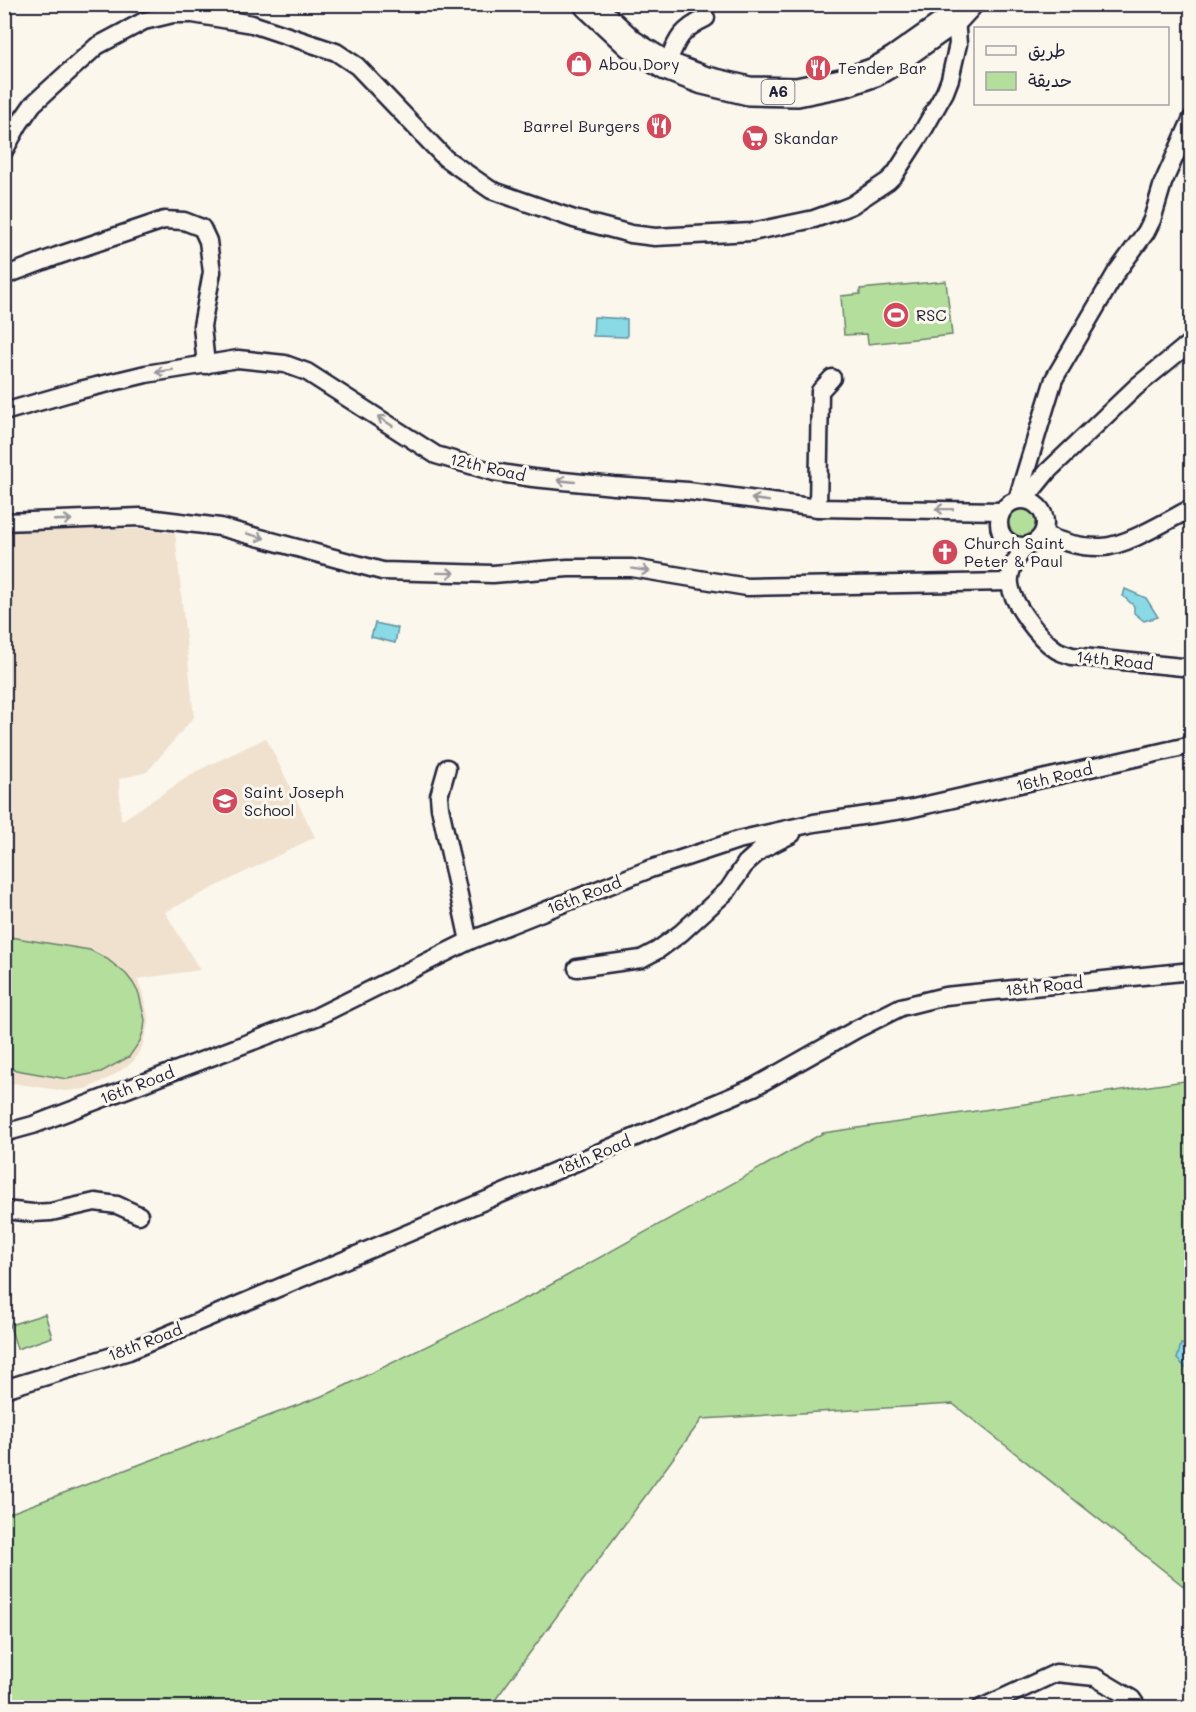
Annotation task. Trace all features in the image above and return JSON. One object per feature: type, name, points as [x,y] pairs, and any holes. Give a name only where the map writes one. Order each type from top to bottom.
[{"type":"highway","name":"A6","points":[[588,4],[631,44],[666,66],[703,80],[749,91],[797,92],[846,82],[874,72],[895,60],[962,11]]},
{"type":"street","points":[[4,151],[33,104],[97,46],[144,21],[173,14],[192,14],[252,24],[336,52],[357,66],[445,158],[491,190],[574,219],[631,234],[655,237],[752,232],[814,219],[852,205],[895,174],[924,129],[951,79],[962,11]]},
{"type":"street","points":[[666,66],[681,34],[690,26],[706,18]]},
{"type":"street","points":[[1021,500],[1054,379],[1116,273],[1146,232],[1163,183],[1191,118]]},
{"type":"street","points":[[4,276],[87,245],[164,220],[184,221],[202,228],[208,241],[212,272],[202,326],[206,365]]},
{"type":"street","points":[[1026,546],[1011,543],[1001,532],[999,518],[1006,506],[1021,500],[1136,387],[1191,341]]},
{"type":"street","name":"12th Road","points":[[4,412],[146,374],[238,359],[285,364],[307,372],[436,455],[494,472],[614,486],[688,491],[818,508],[1002,511]]},
{"type":"street","points":[[818,508],[820,391],[832,378]]},
{"type":"street","points":[[4,522],[140,517],[209,525],[382,571],[493,574],[568,568],[632,568],[747,587],[1009,582],[1017,556],[1026,546],[1038,540],[1043,534],[1046,522],[1042,509],[1031,501],[1021,500]]},
{"type":"street","points":[[1043,534],[1062,543],[1102,547],[1132,538],[1191,508]]},
{"type":"street","name":"14th Road","points":[[1009,582],[1014,601],[1056,650],[1083,658],[1191,668]]},
{"type":"street","name":"16th Road","points":[[4,1132],[33,1125],[315,1017],[469,941],[650,869],[738,840],[814,823],[909,809],[1191,745]]},
{"type":"street","points":[[447,768],[440,796],[440,808],[469,941]]},
{"type":"street","points":[[577,968],[641,959],[658,950],[681,933],[728,890],[746,863],[762,849],[814,823]]},
{"type":"street","name":"18th Road","points":[[4,1389],[129,1351],[754,1087],[837,1040],[901,1008],[945,996],[1191,971]]},
{"type":"street","points":[[4,1210],[51,1212],[96,1202],[117,1205],[139,1215]]},
{"type":"street","points":[[981,1707],[1056,1673],[1095,1677],[1132,1699],[1138,1707]]},
{"type":"shaded area","name":"Saint Joseph School","points":[[142,529],[175,533],[194,717],[147,772],[119,779],[121,821],[197,771],[266,738],[315,837],[165,912],[200,970],[137,979],[143,993],[149,1021],[142,1047],[133,1062],[111,1077],[86,1089],[65,1091],[5,1082],[5,530]]},
{"type":"green space","name":"RSC","points":[[946,281],[952,335],[868,344],[867,334],[844,335],[841,296],[860,294],[860,289]]},
{"type":"green space","points":[[1022,508],[1033,512],[1037,523],[1033,534],[1022,538],[1011,534],[1007,523],[1011,512]]},
{"type":"green space","points":[[4,936],[90,950],[107,959],[126,974],[139,994],[145,1020],[140,1041],[129,1057],[101,1072],[67,1079],[5,1068]]},
{"type":"green space","points":[[1191,1080],[1191,1592],[953,1404],[702,1419],[490,1707],[5,1708],[5,1515],[330,1393],[536,1293],[823,1133]]},
{"type":"green space","points":[[5,1310],[10,1325],[45,1314],[52,1337],[17,1349],[10,1326],[5,1329]]},
{"type":"water","points":[[594,317],[627,319],[627,337],[593,336]]},
{"type":"water","points":[[1125,589],[1146,598],[1158,617],[1144,621],[1134,613],[1134,606],[1123,596]]},
{"type":"water","points":[[375,623],[398,628],[395,643],[371,637]]},
{"type":"water","points":[[1181,1344],[1191,1345],[1191,1367],[1185,1367],[1177,1359]]},
{"type":"place","name":"Abou Dory","points":[[579,64]]},
{"type":"place","name":"Tender Bar","points":[[818,68]]},
{"type":"place","name":"Barrel Burgers","points":[[659,126]]},
{"type":"place","name":"Skandar","points":[[755,138]]},
{"type":"place","name":"RSC","points":[[896,315]]},
{"type":"place","name":"Church Saint Peter & Paul","points":[[945,552]]},
{"type":"place","name":"Saint Joseph School","points":[[225,801]]}]
